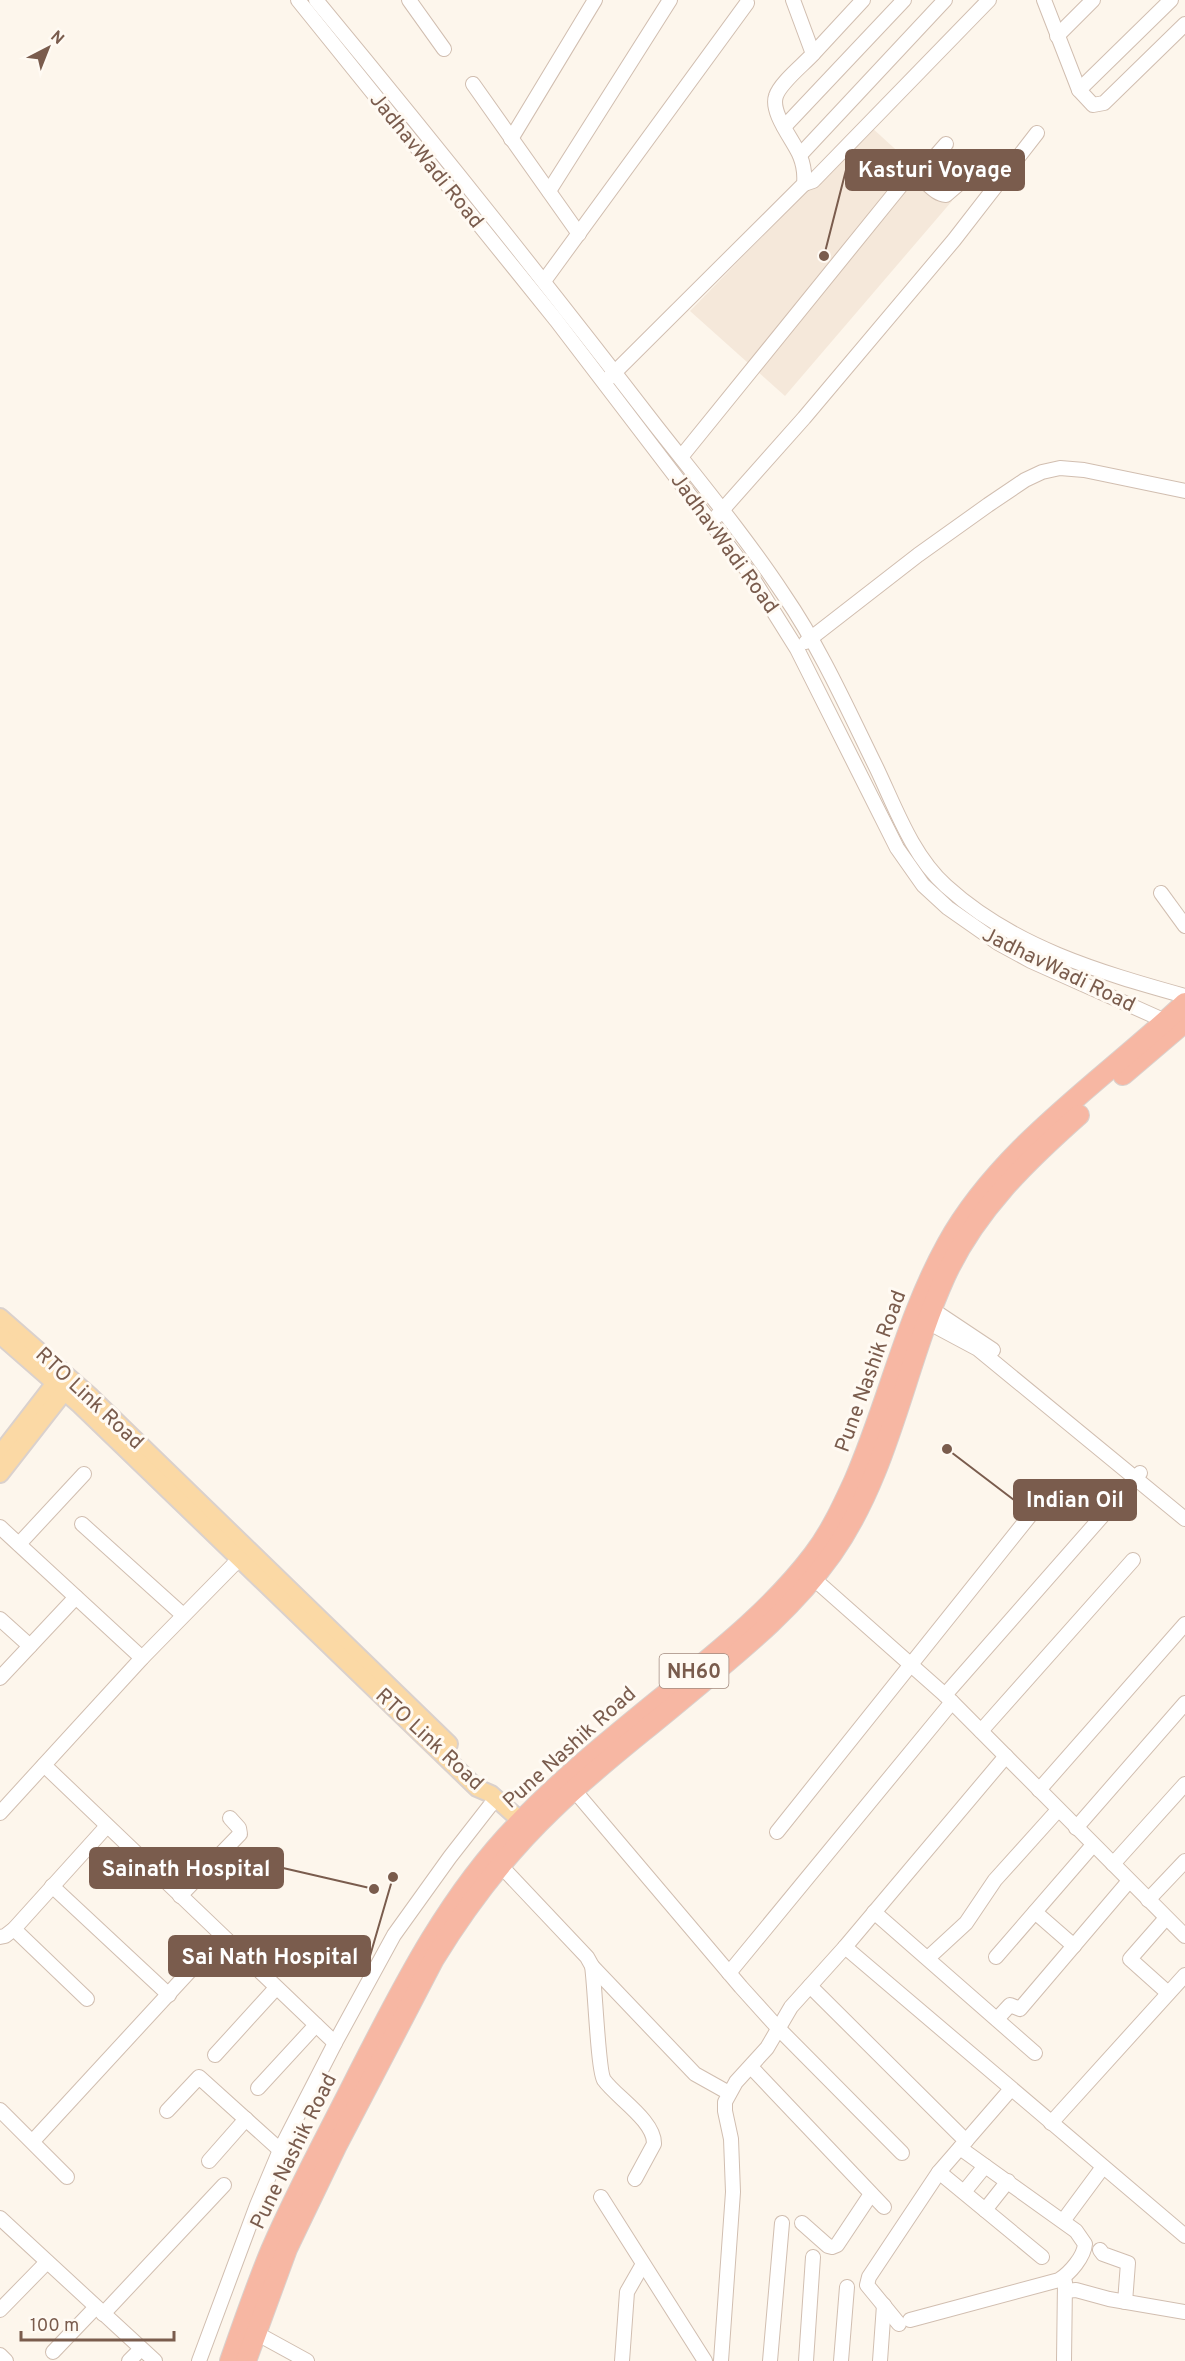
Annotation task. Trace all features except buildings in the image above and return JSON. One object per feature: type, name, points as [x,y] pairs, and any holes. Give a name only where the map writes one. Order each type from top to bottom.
[{"type":"highway","name":"Pune Nashik Road","points":[[230,2361],[276,2240],[389,2013],[444,1917],[469,1881],[521,1821],[588,1758],[718,1652],[757,1617],[787,1587],[815,1553],[834,1522],[859,1468],[924,1312],[957,1254],[990,1203],[1015,1175],[1073,1119],[1176,1024],[1185,1003]]},
{"type":"highway","name":"Pune Nashik Road","points":[[246,2361],[287,2249],[434,1959],[458,1921],[500,1866],[534,1828],[574,1790],[736,1656],[771,1624],[814,1579],[851,1522],[875,1472],[924,1312]]},
{"type":"main road","name":"RTO Link Road","points":[[0,1317],[244,1554],[484,1778],[494,1796],[521,1821]]},
{"type":"main road","name":"RTO Link Road","points":[[0,1335],[65,1381]]},
{"type":"main road","points":[[0,1454],[65,1381]]},
{"type":"main road","points":[[0,1474],[65,1381]]},
{"type":"street","name":"JadhavWadi Road","points":[[298,0],[556,320],[603,384],[711,521],[768,600],[797,649],[897,848],[923,885],[948,908],[998,942],[1031,960],[1176,1024]]},
{"type":"street","name":"JadhavWadi Road","points":[[316,0],[423,129],[544,281],[764,564],[811,637],[915,847],[926,864],[946,886],[992,920],[1042,949],[1114,976],[1185,996]]},
{"type":"street","points":[[410,0],[444,49]]},
{"type":"street","points":[[511,139],[595,0]]},
{"type":"street","points":[[549,191],[670,0]]},
{"type":"street","points":[[793,0],[813,54]]},
{"type":"street","points":[[804,184],[805,171],[800,156],[775,106],[775,97],[863,0]]},
{"type":"street","points":[[784,127],[904,0]]},
{"type":"street","points":[[800,156],[945,0]]},
{"type":"street","points":[[603,384],[804,184],[813,181],[989,0]]},
{"type":"street","points":[[1044,0],[1079,90],[1093,105],[1104,103],[1185,24]]},
{"type":"street","points":[[1057,36],[1093,0]]},
{"type":"street","points":[[1079,90],[1171,0]]},
{"type":"street","points":[[544,281],[747,3]]},
{"type":"street","points":[[473,84],[579,234]]},
{"type":"street","points":[[711,521],[724,511],[954,240],[1037,133]]},
{"type":"street","points":[[918,176],[946,144]]},
{"type":"street","points":[[681,457],[907,178],[912,174],[918,176],[940,194],[946,195],[968,176]]},
{"type":"street","points":[[797,649],[909,561],[1025,480],[1042,472],[1059,468],[1084,470],[1185,491]]},
{"type":"street","points":[[1161,893],[1185,926]]},
{"type":"street","points":[[924,1312],[982,1341],[1006,1359],[1185,1519]]},
{"type":"street","points":[[19,1544],[84,1474]]},
{"type":"street","points":[[1138,1475],[1185,1510]]},
{"type":"street","points":[[729,1973],[949,1698],[1138,1475]]},
{"type":"street","points":[[777,1832],[1036,1508]]},
{"type":"street","points":[[82,1524],[183,1615]]},
{"type":"street","points":[[0,1527],[142,1658]]},
{"type":"street","points":[[0,1813],[142,1658],[244,1554]]},
{"type":"street","points":[[981,1731],[1133,1560]]},
{"type":"street","points":[[814,1579],[949,1698],[1185,1936]]},
{"type":"street","points":[[0,1678],[6,1662],[30,1646],[76,1597]]},
{"type":"street","points":[[0,1619],[30,1646]]},
{"type":"street","points":[[1039,1790],[1185,1624]]},
{"type":"street","points":[[1076,1828],[1185,1703]]},
{"type":"street","points":[[721,2361],[733,2192],[731,2139],[725,2111],[725,2102],[729,2093],[767,2048],[791,2007],[845,1947],[1006,1756]]},
{"type":"street","points":[[44,1765],[335,2043]]},
{"type":"street","points":[[1113,1864],[1185,1784]]},
{"type":"street","points":[[574,1790],[778,2028],[902,2152]]},
{"type":"street","points":[[199,2361],[280,2150],[335,2043],[394,1935],[494,1796]]},
{"type":"street","points":[[928,1958],[966,1923],[995,1880],[1058,1810]]},
{"type":"street","points":[[180,1896],[240,1834],[239,1828],[230,1818]]},
{"type":"street","points":[[0,1937],[14,1929],[107,1826]]},
{"type":"street","points":[[996,1957],[1093,1845]]},
{"type":"street","points":[[1148,1900],[1185,1861]]},
{"type":"street","points":[[500,1866],[695,2074],[729,2093]]},
{"type":"street","points":[[997,2019],[1010,2005],[1020,2009],[1129,1881]]},
{"type":"street","points":[[52,1886],[169,1995]]},
{"type":"street","points":[[874,1912],[1035,2053]]},
{"type":"street","points":[[1035,1912],[1074,1946]]},
{"type":"street","points":[[1166,1918],[1130,1959],[1168,1994]]},
{"type":"street","points":[[14,1929],[87,1999]]},
{"type":"street","points":[[33,2141],[222,1936]]},
{"type":"street","points":[[845,1947],[1185,2236]]},
{"type":"street","points":[[592,1965],[602,2078],[645,2122],[654,2139],[654,2144],[635,2179]]},
{"type":"street","points":[[1051,2123],[1185,1975]]},
{"type":"street","points":[[810,1986],[963,2145],[985,2166],[1076,2231],[1085,2244],[1084,2250],[1066,2276],[1059,2280],[904,2322],[884,2305],[867,2285],[868,2277],[939,2172],[963,2145],[1011,2089]]},
{"type":"street","points":[[215,2055],[276,1988]]},
{"type":"street","points":[[258,2088],[316,2025]]},
{"type":"street","points":[[751,2067],[884,2207]]},
{"type":"street","points":[[167,2111],[199,2077],[280,2150]]},
{"type":"street","points":[[0,2110],[67,2177]]},
{"type":"street","points":[[209,2161],[246,2120]]},
{"type":"street","points":[[964,2193],[985,2166]]},
{"type":"street","points":[[1063,2221],[1103,2167]]},
{"type":"street","points":[[939,2172],[1042,2257]]},
{"type":"street","points":[[985,2210],[1008,2181]]},
{"type":"street","points":[[54,2352],[224,2185]]},
{"type":"street","points":[[802,2223],[828,2246],[837,2245],[871,2194]]},
{"type":"street","points":[[601,2197],[705,2361]]},
{"type":"street","points":[[0,2218],[154,2361]]},
{"type":"street","points":[[770,2361],[782,2223]]},
{"type":"street","points":[[1100,2250],[1103,2254],[1128,2263],[1125,2302]]},
{"type":"street","points":[[806,2361],[813,2257]]},
{"type":"street","points":[[0,2310],[47,2262]]},
{"type":"street","points":[[622,2361],[627,2292],[643,2264]]},
{"type":"street","points":[[1064,2361],[1066,2276]]},
{"type":"street","points":[[841,2361],[847,2287]]},
{"type":"street","points":[[1065,2291],[1076,2290],[1125,2302],[1185,2312]]},
{"type":"street","points":[[880,2361],[884,2305]]},
{"type":"street","points":[[256,2332],[307,2361]]},
{"type":"street","points":[[129,2361],[141,2349]]},
{"type":"street","points":[[0,2355],[6,2361]]},
{"type":"shaded area","points":[[870,126],[952,201],[785,396],[690,311]]},
{"type":"place","name":"Kasturi Voyage","points":[[824,256]]},
{"type":"place","name":"Indian Oil","points":[[947,1449]]},
{"type":"place","name":"Sai Nath Hospital","points":[[393,1877]]},
{"type":"place","name":"Sainath Hospital","points":[[374,1889]]}]
